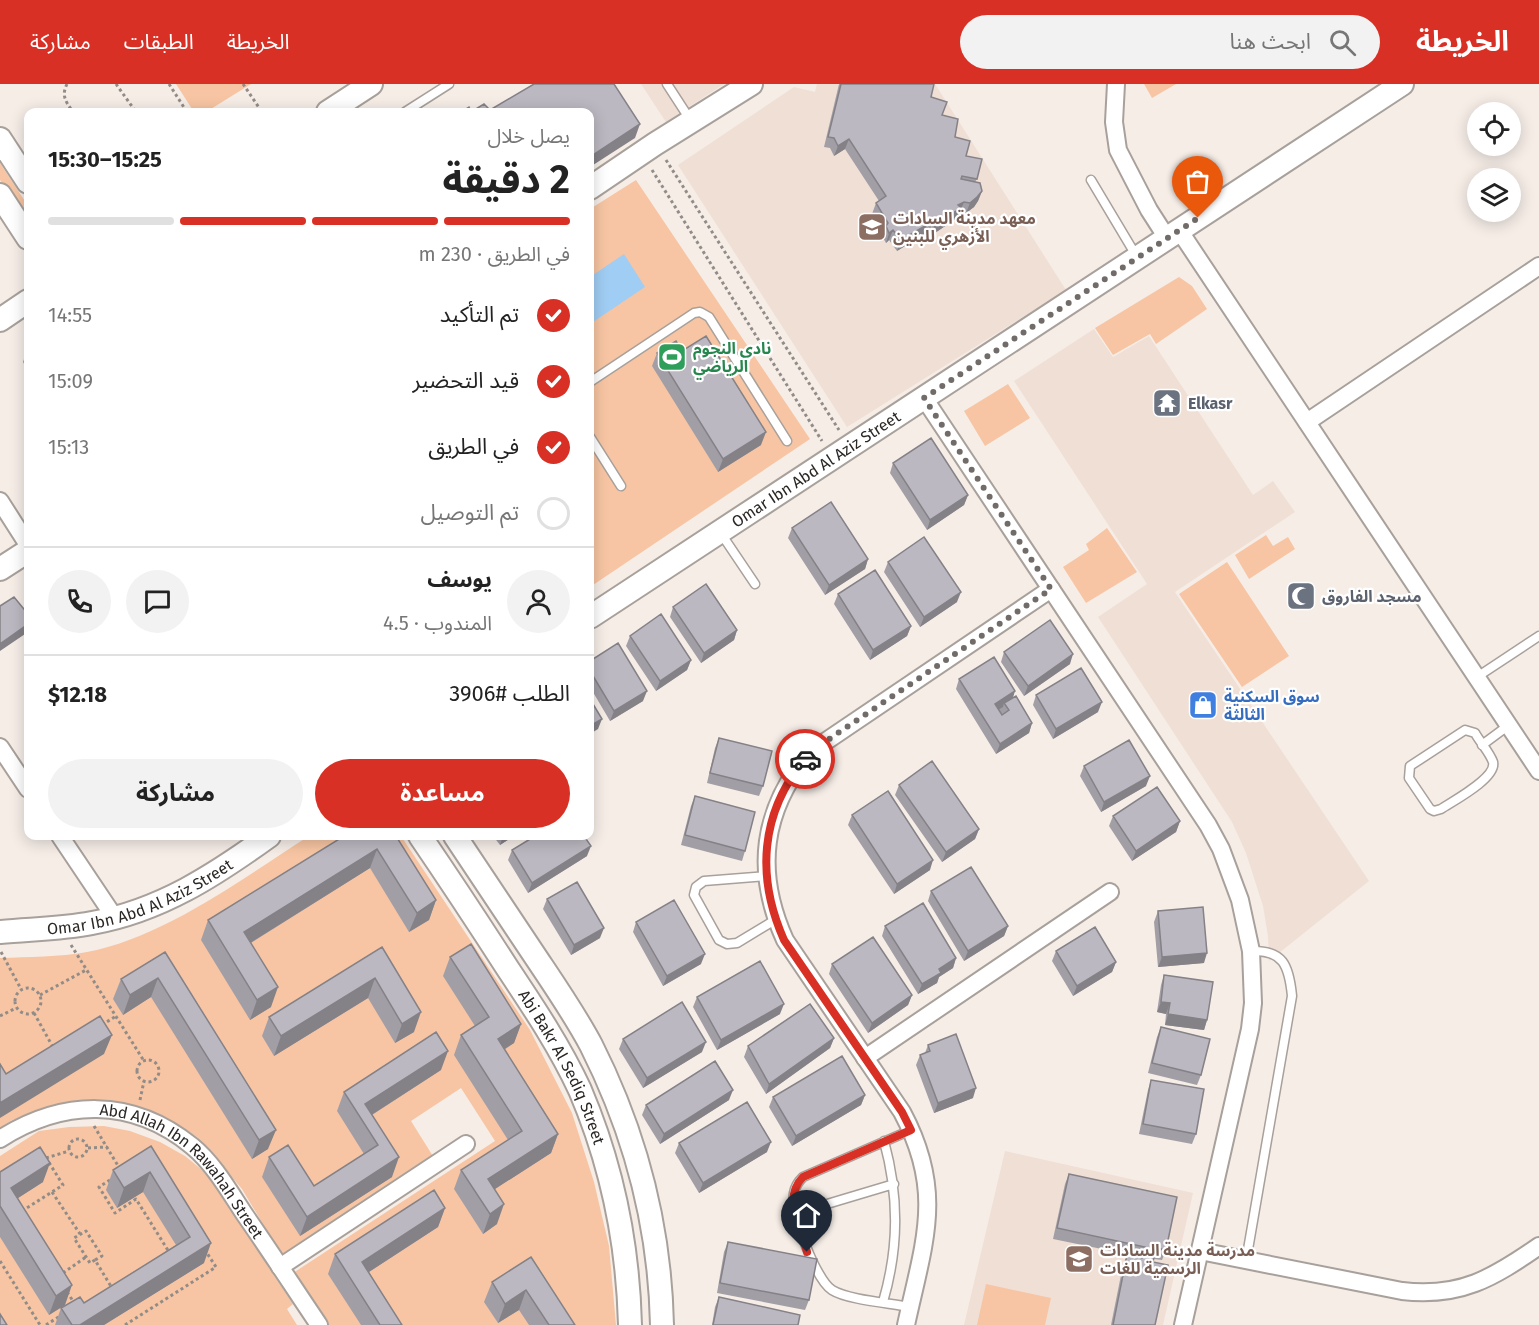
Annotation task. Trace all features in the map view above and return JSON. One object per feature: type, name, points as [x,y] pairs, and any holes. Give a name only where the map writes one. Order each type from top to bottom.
[{"type":"street","points":[[334,108],[371,84]]},
{"type":"street","points":[[594,185],[751,84]]},
{"type":"street","points":[[1116,84],[1114,122],[1118,150],[1149,210],[1173,234],[1307,422],[1539,771]]},
{"type":"street","name":"Omar Ibn Abd Al Aziz Street","points":[[594,614],[1402,84]]},
{"type":"street","points":[[0,139],[24,176]]},
{"type":"street","points":[[0,195],[24,232]]},
{"type":"street","points":[[1307,422],[1539,266]]},
{"type":"street","points":[[0,320],[24,304]]},
{"type":"street","points":[[924,398],[1208,825],[1221,849],[1240,900],[1251,951],[1253,994],[1250,1029],[1183,1325]]},
{"type":"street","points":[[0,501],[24,539]]},
{"type":"street","points":[[0,569],[24,554]]},
{"type":"street","points":[[906,1325],[927,1227],[928,1207],[924,1167],[902,1112],[784,940],[769,898],[766,853],[775,809],[796,770],[810,752],[1051,589]]},
{"type":"street","points":[[0,747],[24,783]]},
{"type":"street","points":[[63,840],[115,918]]},
{"type":"street","name":"Omar Ibn Abd Al Aziz Street","points":[[0,932],[61,928],[115,918],[171,898],[198,884],[263,840]]},
{"type":"street","name":"Abi Bakr Al Sediq Street","points":[[423,840],[544,1024],[563,1056],[592,1122],[613,1188],[625,1255],[630,1325]]},
{"type":"street","name":"Abi Bakr Al Sediq Street","points":[[458,840],[568,1005],[614,1096],[640,1171],[657,1260],[662,1325]]},
{"type":"street","points":[[865,1058],[1110,892]]},
{"type":"street","points":[[563,1056],[590,1045]]},
{"type":"street","name":"Abd Allah Ibn Rawahah Street","points":[[0,1139],[20,1126],[41,1118],[84,1109],[110,1110],[137,1115],[166,1128],[193,1146],[214,1170],[319,1325]]},
{"type":"street","points":[[280,1267],[466,1144]]},
{"type":"street","points":[[1200,1251],[1402,1290],[1435,1293],[1469,1287],[1485,1281],[1539,1246]]},
{"type":"lane","points":[[411,108],[449,84]]},
{"type":"lane","points":[[667,84],[692,122]]},
{"type":"lane","points":[[1091,180],[1138,258]]},
{"type":"lane","points":[[594,379],[694,313],[700,312],[709,317],[787,441]]},
{"type":"lane","points":[[594,443],[621,486]]},
{"type":"lane","points":[[720,532],[755,584]]},
{"type":"lane","points":[[1477,677],[1539,636]]},
{"type":"lane","points":[[1482,745],[1509,725]]},
{"type":"lane","points":[[1462,731],[1472,731],[1482,745],[1493,763],[1490,775],[1441,809],[1434,811],[1430,809],[1409,778],[1410,766],[1462,731]]},
{"type":"lane","points":[[766,876],[704,881],[696,887],[694,895],[719,940],[727,944],[737,943],[775,920]]},
{"type":"lane","points":[[1246,1261],[1292,996],[1288,973],[1278,956],[1266,951],[1251,951]]},
{"type":"lane","points":[[910,1307],[840,1294],[825,1284],[807,1252],[793,1201],[794,1193],[803,1177],[911,1130]]},
{"type":"lane","points":[[883,1302],[890,1279],[896,1238],[894,1184],[884,1142]]},
{"type":"lane","points":[[797,1213],[894,1184]]},
{"type":"path","points":[[67,84],[63,90],[64,98],[70,108]]},
{"type":"path","points":[[116,84],[133,108]]},
{"type":"path","points":[[169,84],[184,108]]},
{"type":"path","points":[[243,84],[259,108]]},
{"type":"path","points":[[648,149],[841,452]]},
{"type":"path","points":[[648,149],[841,452]]},
{"type":"path","points":[[61,928],[144,1061]]},
{"type":"path","points":[[0,950],[21,989]]},
{"type":"path","points":[[40,995],[86,970]]},
{"type":"path","points":[[16,1008],[16,995],[21,989],[30,988],[40,995]]},
{"type":"path","points":[[16,1008],[26,1015],[34,1013],[40,1007],[40,995]]},
{"type":"path","points":[[0,1017],[16,1008]]},
{"type":"path","points":[[34,1013],[56,1053]]},
{"type":"path","points":[[96,1028],[116,1016]]},
{"type":"path","points":[[144,1061],[154,1062],[158,1067],[156,1077],[151,1081],[144,1081],[137,1074],[139,1064],[144,1061]]},
{"type":"path","points":[[84,1109],[123,1172]]},
{"type":"path","points":[[77,1139],[83,1140],[87,1148],[86,1154],[78,1158],[72,1156],[69,1151],[70,1145],[77,1139]]},
{"type":"path","points":[[87,1148],[107,1147]]},
{"type":"path","points":[[18,1213],[63,1185],[46,1158],[69,1151]]},
{"type":"path","points":[[114,1177],[99,1187],[115,1213],[136,1199],[170,1253]]},
{"type":"path","points":[[52,1191],[80,1234]]},
{"type":"path","points":[[86,1231],[102,1256],[90,1263],[74,1238],[80,1234],[86,1231]]},
{"type":"path","points":[[127,1324],[216,1267],[203,1247]]},
{"type":"path","points":[[58,1276],[86,1257]]},
{"type":"path","points":[[95,1260],[113,1290],[105,1295]]},
{"type":"path","points":[[0,1261],[40,1325]]},
{"type":"path","points":[[64,1286],[79,1311]]},
{"type":"path","points":[[69,1311],[76,1306]]},
{"type":"path","points":[[46,1325],[61,1316]]},
{"type":"shaded area","points":[[176,84],[251,84],[212,108],[191,108]]},
{"type":"shaded area","points":[[641,84],[724,84],[666,122]]},
{"type":"shaded area","name":"معهد مدينة السادات الأزهري للبنين","points":[[817,84],[935,84],[1066,290],[847,427],[678,165],[794,87],[815,92]]},
{"type":"shaded area","points":[[1144,84],[1176,84],[1152,98]]},
{"type":"shaded area","points":[[0,163],[24,200],[24,218],[0,180]]},
{"type":"shaded area","name":"نادي النجوم الرياضي","points":[[636,180],[810,439],[594,584],[594,206]]},
{"type":"shaded area","points":[[1179,277],[1192,286],[1207,309],[1156,344],[1150,334],[1113,355],[1095,328]]},
{"type":"shaded area","name":"سوق السكنية الثالثة","points":[[1094,329],[1113,357],[1149,336],[1253,495],[1273,481],[1295,512],[1175,592],[1369,881],[1269,961],[1263,906],[1246,853],[1232,822],[1098,617],[1147,584],[1014,381]]},
{"type":"shaded area","points":[[1008,384],[1030,418],[985,446],[964,411]]},
{"type":"shaded area","points":[[1107,528],[1137,572],[1086,603],[1063,567],[1089,550],[1086,544]]},
{"type":"shaded area","points":[[1266,535],[1273,546],[1288,537],[1295,549],[1249,579],[1235,555]]},
{"type":"shaded area","points":[[1227,562],[1289,656],[1242,687],[1179,594]]},
{"type":"shaded area","points":[[303,840],[404,840],[530,1030],[572,1113],[594,1182],[609,1246],[616,1325],[328,1325],[293,1273],[495,1141],[461,1088],[411,1121],[436,1161],[285,1261],[242,1189],[197,1137],[153,1113],[110,1106],[56,1108],[12,1120],[0,1128],[0,958],[55,956],[87,952],[116,944],[174,920]]},
{"type":"shaded area","points":[[104,1126],[130,1131],[160,1142],[185,1156],[207,1174],[293,1304],[287,1309],[297,1325],[0,1325],[0,1156],[39,1131]]},
{"type":"shaded area","name":"مدرسة مدينة السادات الرسمية للغات","points":[[1005,1151],[1193,1193],[1163,1325],[964,1325]]},
{"type":"shaded area","points":[[986,1284],[1051,1298],[1045,1325],[977,1325]]},
{"type":"water","points":[[624,254],[645,287],[594,321],[594,274]]},
{"type":"building","points":[[534,84],[614,84],[640,124],[594,154],[594,108],[493,108]]},
{"type":"building","points":[[841,84],[934,84],[931,97],[947,102],[942,115],[958,119],[955,137],[970,141],[966,156],[982,159],[977,179],[962,176],[961,179],[980,183],[982,191],[970,203],[964,202],[958,205],[961,208],[933,226],[930,223],[901,240],[893,230],[889,233],[886,226],[888,223],[876,203],[886,196],[849,139],[838,146],[834,138],[828,137]]},
{"type":"building","points":[[706,336],[766,432],[723,459],[657,353],[676,341],[682,351]]},
{"type":"building","points":[[931,438],[968,495],[930,520],[893,463]]},
{"type":"building","points":[[831,502],[868,559],[829,585],[792,528]]},
{"type":"building","points":[[924,537],[961,592],[924,617],[888,562]]},
{"type":"building","points":[[875,570],[911,626],[873,650],[838,594]]},
{"type":"building","points":[[706,584],[737,630],[704,653],[673,607]]},
{"type":"building","points":[[14,597],[24,609],[24,627],[0,644],[0,606]]},
{"type":"building","points":[[661,614],[691,660],[660,681],[630,636]]},
{"type":"building","points":[[1050,620],[1073,654],[1028,686],[1004,652]]},
{"type":"building","points":[[618,643],[647,691],[614,711],[594,678],[594,658]]},
{"type":"building","points":[[994,657],[1015,691],[995,704],[1002,715],[1009,710],[1004,703],[1016,696],[1032,723],[1000,744],[959,679]]},
{"type":"building","points":[[1081,668],[1102,702],[1056,729],[1036,695]]},
{"type":"building","points":[[594,706],[602,719],[594,724]]},
{"type":"building","points":[[719,738],[772,751],[763,786],[710,773]]},
{"type":"building","points":[[1129,740],[1150,776],[1104,802],[1084,766]]},
{"type":"building","points":[[932,761],[979,829],[946,852],[899,785]]},
{"type":"building","points":[[1157,787],[1180,821],[1136,851],[1113,816]]},
{"type":"building","points":[[888,791],[933,860],[897,884],[852,815]]},
{"type":"building","points":[[695,796],[755,812],[745,851],[685,835]]},
{"type":"building","points":[[338,840],[398,840],[436,900],[417,913],[377,849],[244,932],[278,987],[257,1000],[208,920]]},
{"type":"building","points":[[528,840],[587,840],[591,846],[532,883],[512,850]]},
{"type":"building","points":[[971,867],[1008,926],[968,951],[931,891]]},
{"type":"building","points":[[577,882],[604,928],[574,945],[547,899]]},
{"type":"building","points":[[674,900],[705,954],[667,976],[636,922]]},
{"type":"building","points":[[923,903],[956,958],[939,969],[941,973],[922,984],[885,926]]},
{"type":"building","points":[[1203,907],[1207,953],[1162,957],[1158,911]]},
{"type":"building","points":[[1095,927],[1116,962],[1077,986],[1056,951]]},
{"type":"building","points":[[873,937],[912,995],[872,1023],[832,964]]},
{"type":"building","points":[[471,944],[521,1024],[498,1039],[558,1134],[488,1179],[504,1204],[490,1214],[461,1170],[522,1131],[461,1035],[489,1017],[450,957]]},
{"type":"building","points":[[382,947],[421,1012],[402,1024],[375,978],[281,1036],[269,1017]]},
{"type":"building","points":[[165,952],[276,1130],[259,1140],[158,978],[130,995],[121,979]]},
{"type":"building","points":[[760,961],[784,1004],[721,1040],[697,997]]},
{"type":"building","points":[[1164,975],[1213,982],[1207,1020],[1168,1014],[1170,1003],[1161,1002]]},
{"type":"building","points":[[682,1002],[706,1042],[647,1078],[623,1039]]},
{"type":"building","points":[[810,1004],[834,1038],[769,1084],[748,1046]]},
{"type":"building","points":[[100,1016],[112,1035],[0,1103],[0,1064],[6,1074]]},
{"type":"building","points":[[1161,1027],[1210,1039],[1201,1075],[1152,1063]]},
{"type":"building","points":[[436,1032],[448,1051],[365,1104],[399,1157],[307,1217],[269,1157],[288,1145],[314,1186],[378,1145],[344,1092]]},
{"type":"building","points":[[956,1034],[976,1088],[938,1103],[920,1055],[930,1051],[928,1045]]},
{"type":"building","points":[[842,1056],[865,1095],[796,1136],[773,1097]]},
{"type":"building","points":[[715,1061],[733,1090],[664,1134],[646,1105]]},
{"type":"building","points":[[1151,1080],[1204,1089],[1196,1134],[1143,1124]]},
{"type":"building","points":[[747,1102],[771,1142],[703,1183],[679,1143]]},
{"type":"building","points":[[151,1146],[211,1243],[80,1325],[72,1325],[61,1308],[80,1297],[84,1303],[190,1237],[150,1172],[124,1188],[113,1170]]},
{"type":"building","points":[[40,1147],[50,1163],[11,1188],[72,1285],[56,1296],[0,1206],[0,1172]]},
{"type":"building","points":[[1069,1174],[1177,1197],[1166,1250],[1156,1248],[1153,1262],[1168,1265],[1155,1325],[1113,1325],[1127,1255],[1142,1258],[1145,1247],[1057,1228]]},
{"type":"building","points":[[434,1190],[445,1208],[362,1262],[402,1325],[380,1325],[335,1254]]},
{"type":"building","points":[[728,1242],[817,1259],[809,1300],[720,1283]]},
{"type":"building","points":[[531,1257],[575,1325],[549,1325],[526,1290],[505,1304],[492,1282]]},
{"type":"building","points":[[719,1297],[800,1315],[798,1325],[713,1325]]},
{"type":"building","points":[[0,1314],[7,1325],[0,1325]]},
{"type":"way so far","points":[[805,759],[810,752],[1051,589],[924,398],[1198,218]]},
{"type":"place","name":"معهد مدينة السادات الأزهري للبنين","points":[[872,227]]},
{"type":"place","name":"نادي النجوم الرياضي","points":[[672,357]]},
{"type":"place","name":"Elkasr","points":[[1167,403]]},
{"type":"place","name":"مسجد الفاروق","points":[[1301,596]]},
{"type":"place","name":"سوق السكنية الثالثة","points":[[1203,705]]},
{"type":"place","name":"مدرسة مدينة السادات الرسمية للغات","points":[[1079,1259]]},
{"type":"route","points":[[805,759],[784,789],[769,831],[766,876],[775,920],[784,940],[902,1112],[911,1130],[800,1180],[793,1201],[807,1252]]}]
